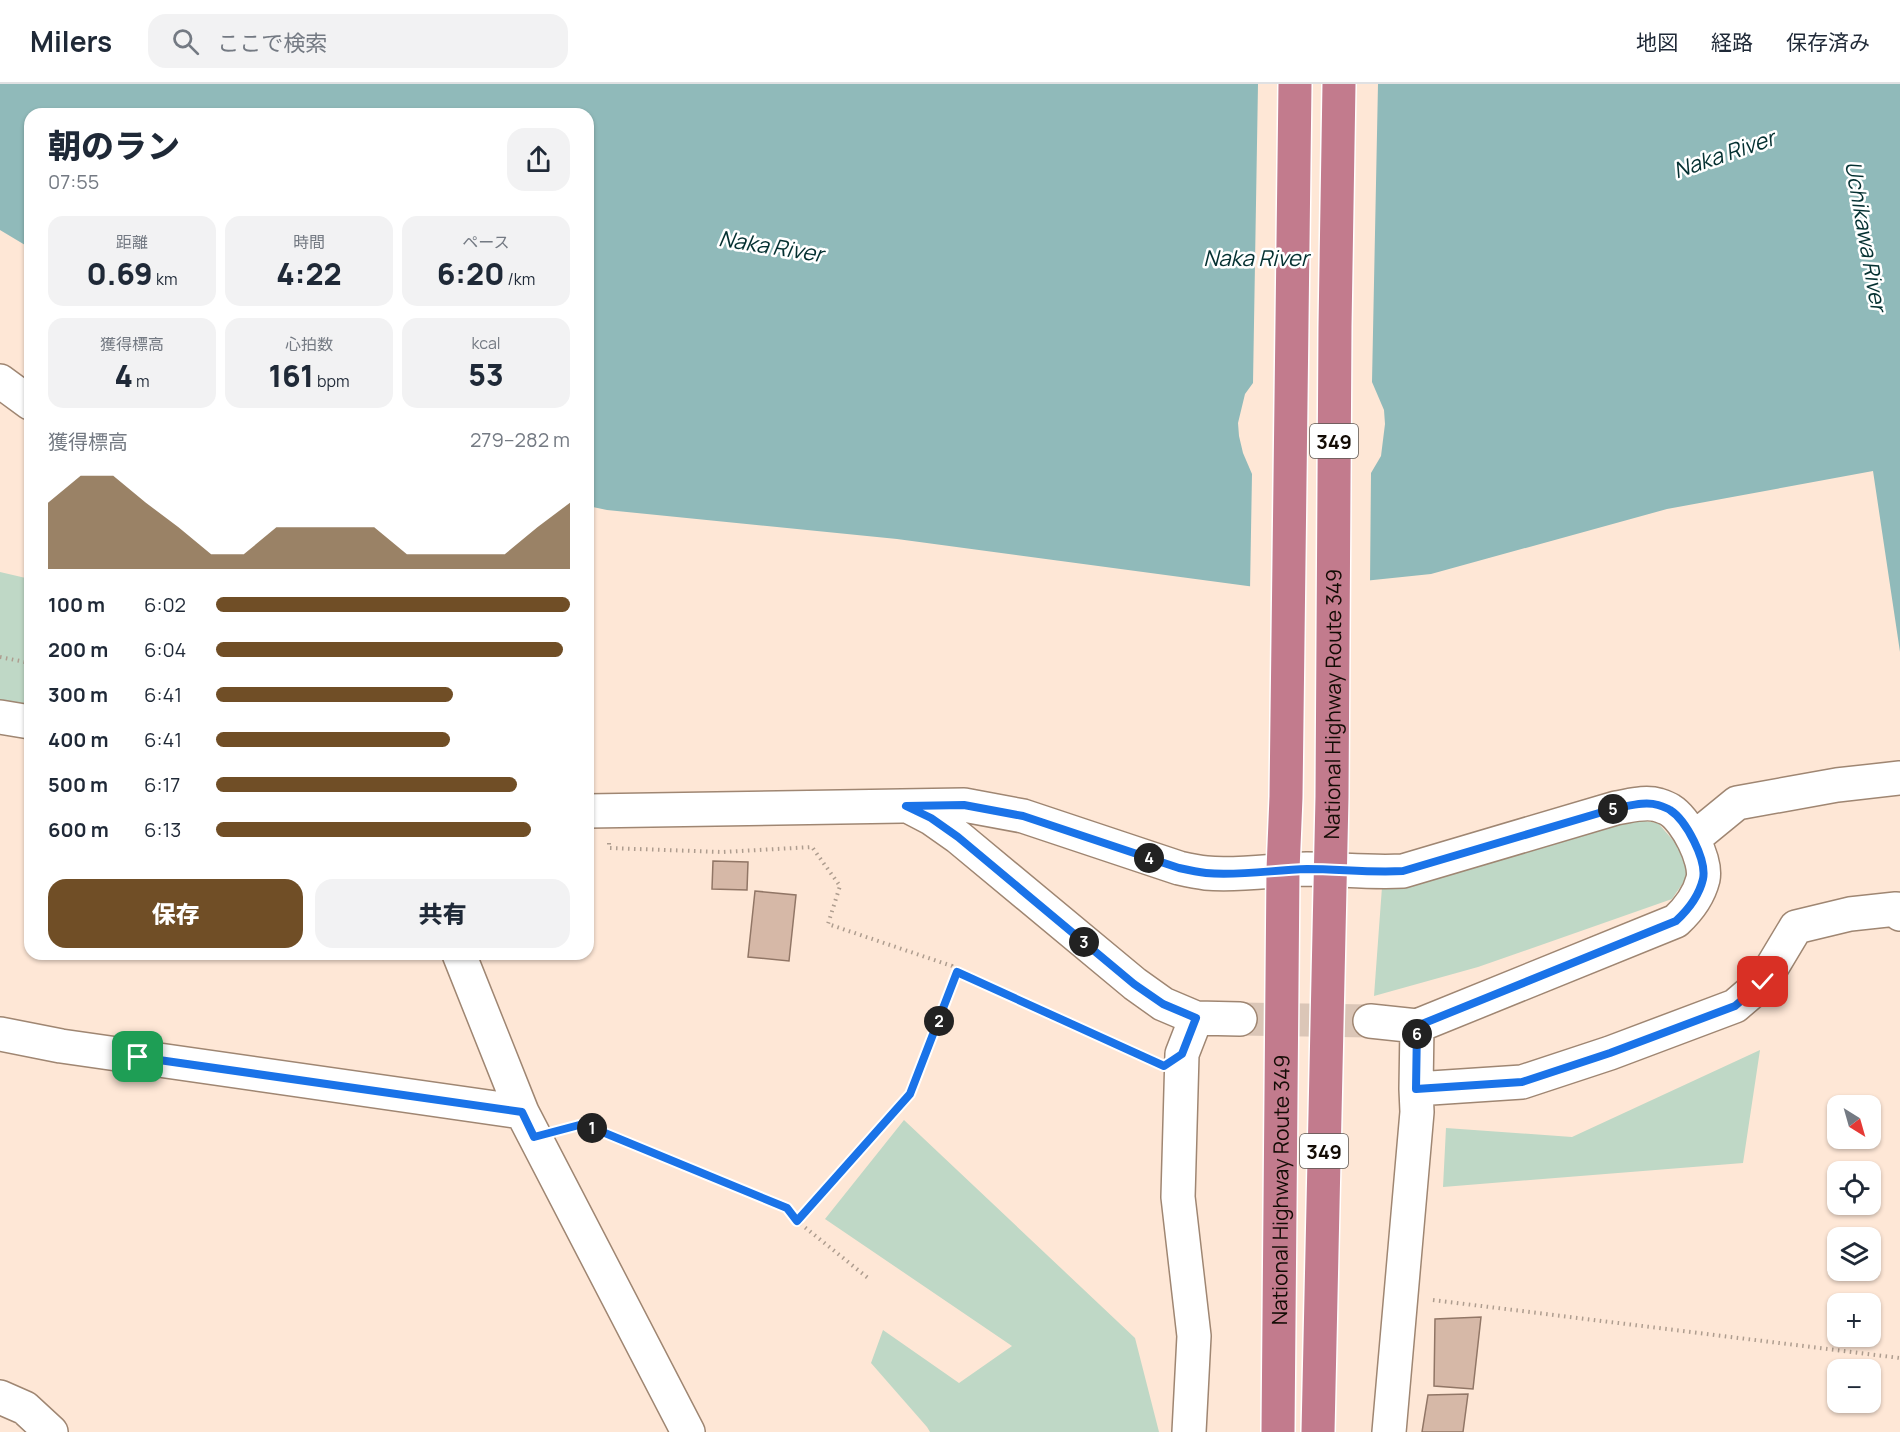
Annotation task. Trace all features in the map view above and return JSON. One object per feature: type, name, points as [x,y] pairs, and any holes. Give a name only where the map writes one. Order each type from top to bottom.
[{"type":"highway","name":"National Highway Route 349","points":[[1278,1432],[1283,870],[1296,84]]},
{"type":"highway","name":"National Highway Route 349","points":[[1318,1432],[1332,797],[1339,84]]},
{"type":"street","points":[[0,381],[24,399]]},
{"type":"street","points":[[0,717],[24,721]]},
{"type":"street","points":[[1693,839],[1737,803],[1837,785],[1900,778]]},
{"type":"street","points":[[599,811],[964,805],[1023,816],[1179,868],[1204,873],[1229,874],[1330,869],[1403,871],[1616,808],[1646,804],[1656,804],[1672,811],[1693,839],[1701,858],[1704,876],[1697,895],[1687,911],[1676,921],[1417,1026],[1370,1021]]},
{"type":"street","points":[[906,806],[931,818],[958,837],[1134,984],[1163,1004],[1196,1018],[1240,1018]]},
{"type":"street","points":[[1416,1089],[1522,1082],[1610,1053],[1735,1006],[1763,982],[1796,927],[1851,914],[1896,909],[1900,914]]},
{"type":"street","points":[[461,960],[528,1124],[688,1432]]},
{"type":"street","points":[[1189,1432],[1194,1336],[1178,1197],[1182,1054],[1196,1018]]},
{"type":"street","points":[[1389,1432],[1417,1112],[1417,1026]]},
{"type":"street","points":[[0,1034],[528,1124]]},
{"type":"street","points":[[0,1397],[25,1408],[51,1432]]},
{"type":"path","points":[[0,657],[24,662]]},
{"type":"path","points":[[599,811],[609,848],[723,852],[812,847],[840,886],[828,924],[952,966],[957,972],[1164,1066],[1182,1054]]},
{"type":"path","points":[[797,1221],[910,1094],[957,972]]},
{"type":"path","points":[[528,1124],[583,1124],[787,1208],[797,1221],[868,1278]]},
{"type":"path","points":[[1401,1296],[1900,1358]]},
{"type":"green space","points":[[0,572],[24,578],[24,707],[0,701]]},
{"type":"green space","points":[[1624,818],[1658,823],[1678,846],[1689,874],[1672,899],[1478,967],[1374,996],[1382,887]]},
{"type":"green space","points":[[1760,1050],[1743,1163],[1443,1187],[1446,1128],[1572,1137]]},
{"type":"green space","points":[[904,1120],[1135,1338],[1159,1432],[930,1432],[871,1363],[883,1330],[959,1383],[1012,1346],[825,1219]]},
{"type":"water","points":[[0,84],[1900,84],[1900,652],[1873,471],[1667,509],[1431,574],[1277,590],[897,539],[594,507],[594,108],[24,108],[24,244],[0,230]]},
{"type":"pier","points":[[1258,84],[1378,84],[1372,382],[1384,410],[1385,424],[1381,456],[1371,473],[1370,584],[1277,593],[1250,590],[1252,474],[1243,453],[1238,423],[1245,394],[1253,383]]},
{"type":"building","points":[[713,861],[748,862],[747,890],[712,889]]},
{"type":"building","points":[[755,891],[796,895],[789,961],[748,957]]},
{"type":"building","points":[[1481,1317],[1473,1389],[1434,1386],[1435,1319]]},
{"type":"building","points":[[1468,1394],[1463,1432],[1422,1432],[1428,1395]]},
{"type":"tunnel","points":[[1240,1019],[1370,1021]]},
{"type":"route","points":[[138,1057],[522,1112],[534,1137],[583,1124],[787,1208],[797,1221],[910,1094],[957,972],[1164,1066],[1182,1054],[1196,1018],[1163,1004],[1134,984],[958,837],[931,818],[906,806],[964,805],[1023,816],[1179,868],[1204,873],[1229,874],[1307,869],[1403,871],[1616,808],[1656,804],[1672,811],[1693,839],[1701,858],[1704,876],[1697,895],[1687,911],[1676,921],[1417,1026],[1416,1089],[1522,1082],[1610,1053],[1735,1006],[1763,982]]},
{"type":"water label","name":"Naka River","points":[[1724,154]]},
{"type":"water label","name":"Uchikawa River","points":[[1866,236]]},
{"type":"water label","name":"Naka River","points":[[771,246]]},
{"type":"water label","name":"Naka River","points":[[1256,258]]}]
